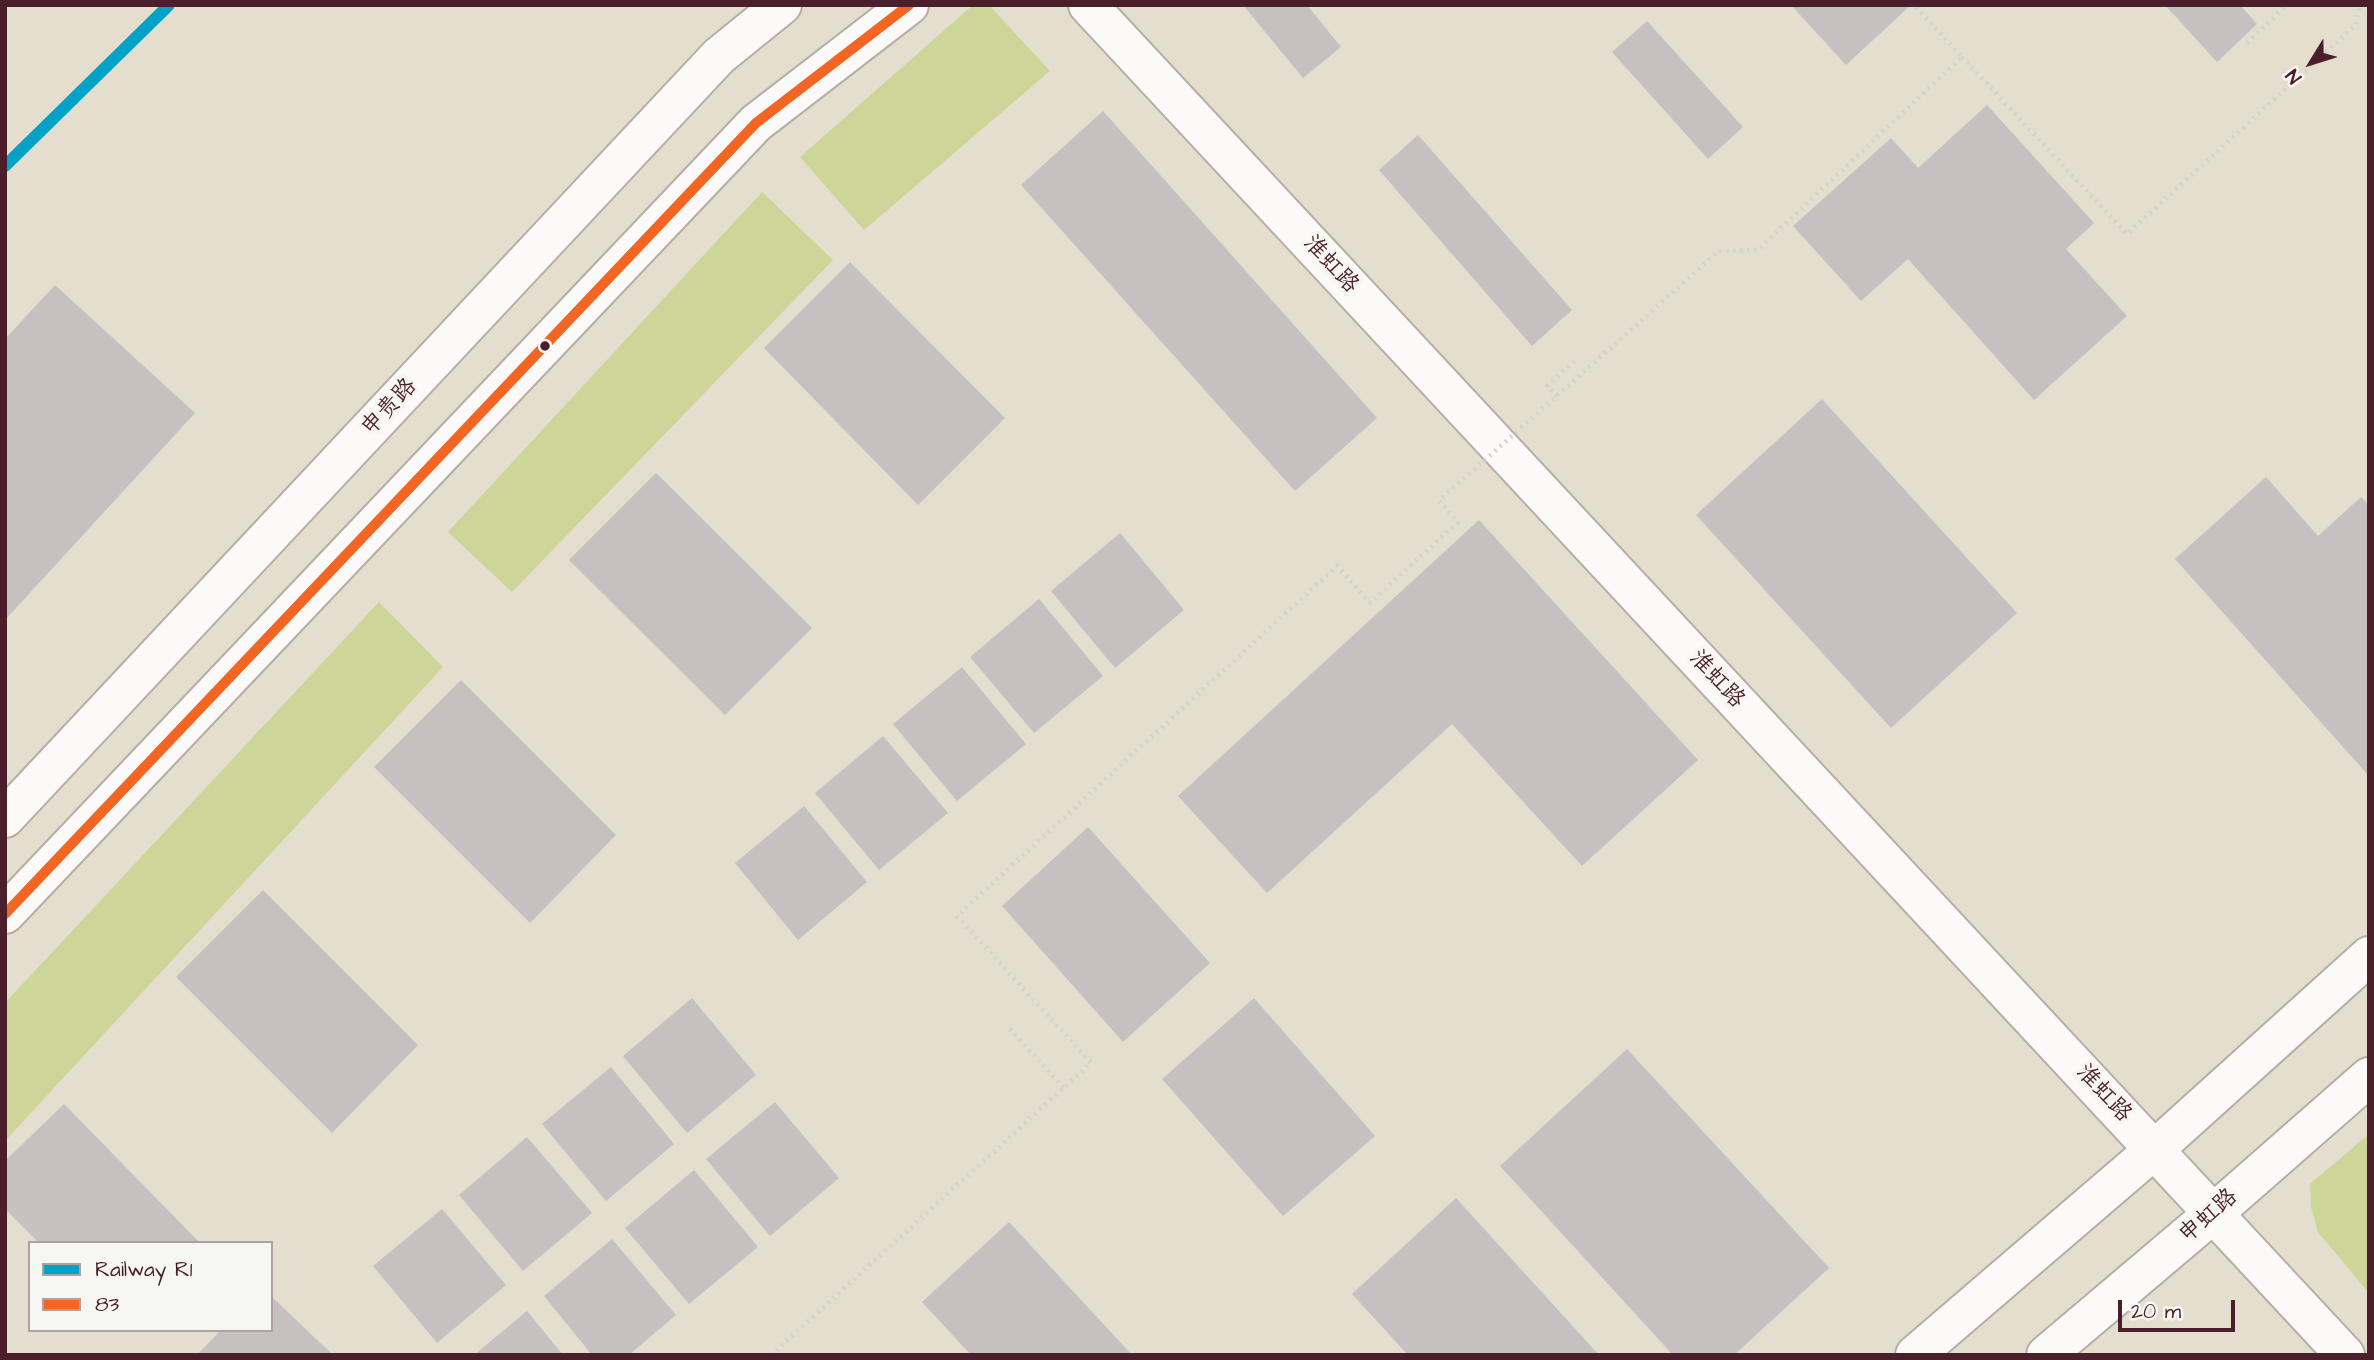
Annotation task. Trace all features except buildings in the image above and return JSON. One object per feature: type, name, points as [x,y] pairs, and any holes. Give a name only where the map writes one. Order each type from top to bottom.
[{"type":"main road","name":"申贵路","points":[[5,818],[719,56],[782,5]]},
{"type":"main road","points":[[5,915],[756,123],[909,5]]},
{"type":"main road","name":"淮虹路","points":[[1088,5],[2345,1355]]},
{"type":"main road","points":[[1915,1355],[2155,1149],[2369,956]]},
{"type":"main road","name":"申虹路","points":[[2046,1355],[2369,1077]]},
{"type":"path","points":[[1914,5],[2127,234],[2356,25],[2360,5]]},
{"type":"path","points":[[2247,43],[2287,5]]},
{"type":"path","points":[[771,1355],[1091,1063],[957,916],[1337,566],[1370,603],[1458,522],[1440,501],[1719,251],[1758,250],[1962,57]]},
{"type":"path","points":[[1557,396],[1547,386],[1575,361]]},
{"type":"path","points":[[1010,1029],[1063,1088]]},
{"type":"green space","points":[[973,5],[989,5],[1050,71],[864,230],[800,157]]},
{"type":"green space","points":[[762,192],[833,260],[512,592],[448,532]]},
{"type":"green space","points":[[379,602],[443,667],[5,1141],[5,1003]]},
{"type":"green space","points":[[2369,1134],[2369,1293],[2318,1232],[2311,1207],[2310,1184]]},
{"type":"rail line","name":"R1","points":[[5,166],[169,5]]},
{"type":"transit line","name":"83","points":[[5,914],[756,123],[909,5]]}]
